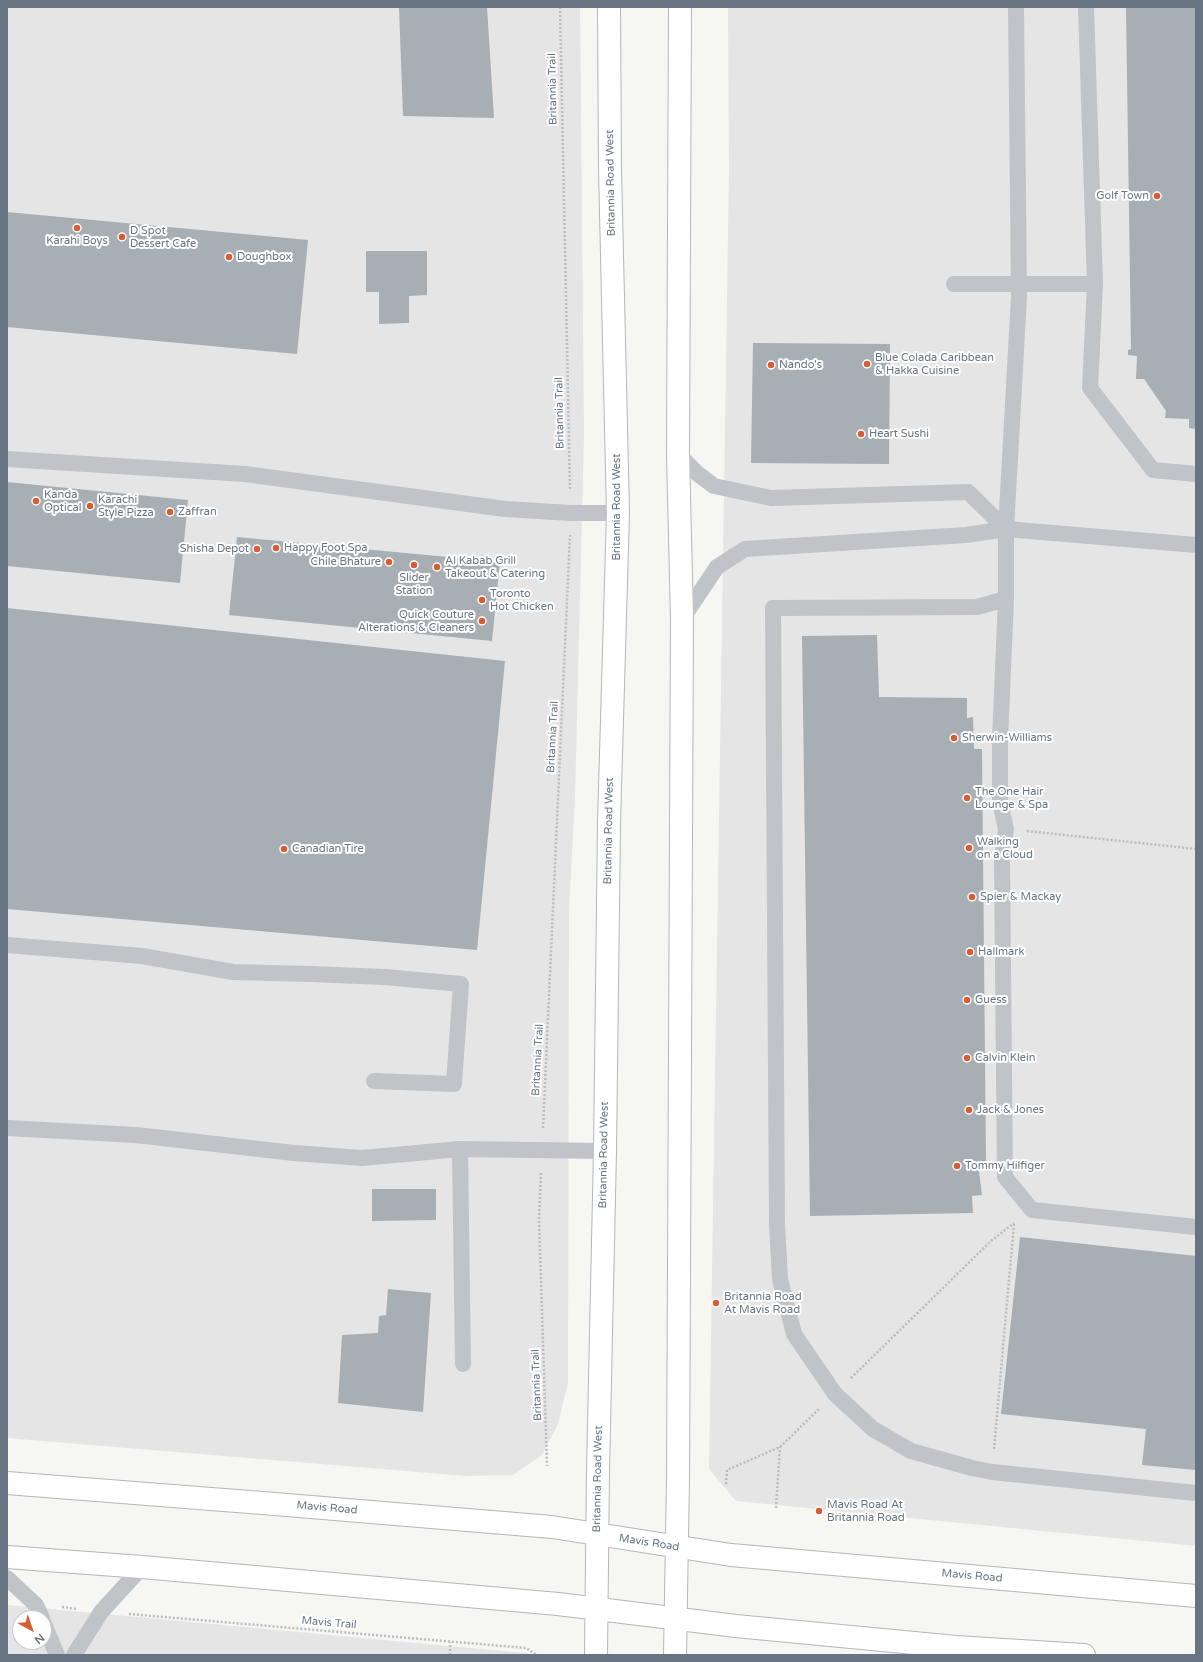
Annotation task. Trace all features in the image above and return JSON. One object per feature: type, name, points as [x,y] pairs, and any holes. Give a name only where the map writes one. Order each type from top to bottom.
[{"type":"main road","name":"Britannia Road West","points":[[596,1655],[609,823],[618,513],[610,176],[609,7]]},
{"type":"main road","points":[[675,1655],[677,1547],[682,619],[678,454],[680,7]]},
{"type":"main road","name":"Mavis Road","points":[[7,1484],[552,1527],[731,1556],[1196,1596]]},
{"type":"main road","points":[[7,1557],[142,1567],[558,1604],[736,1626],[956,1647],[1084,1655]]},
{"type":"lane","points":[[1016,7],[1019,284],[1006,529],[1006,599],[1000,740],[1000,802],[1006,829],[1002,860],[1005,1177],[1032,1210],[1196,1227]]},
{"type":"lane","points":[[1086,7],[1095,284],[1090,388],[1153,470],[1196,474]]},
{"type":"lane","points":[[954,284],[1095,284]]},
{"type":"lane","points":[[678,454],[698,474],[714,486],[771,498],[968,492],[1006,529]]},
{"type":"lane","points":[[7,459],[245,474],[505,509],[571,513],[618,513]]},
{"type":"lane","points":[[682,619],[717,567],[745,549],[966,535],[1006,529],[1196,545]]},
{"type":"lane","points":[[1006,599],[977,607],[773,608],[776,1216],[780,1279],[794,1334],[834,1394],[873,1430],[911,1451],[992,1472],[1196,1493]]},
{"type":"lane","points":[[7,945],[142,956],[234,972],[385,977],[461,984],[454,1084],[374,1081]]},
{"type":"lane","points":[[7,1128],[136,1135],[294,1153],[362,1158],[460,1149],[604,1151]]},
{"type":"lane","points":[[460,1149],[463,1364]]},
{"type":"lane","points":[[74,1655],[101,1612],[142,1567]]},
{"type":"lane","points":[[7,1578],[36,1604],[39,1610]]},
{"type":"lane","points":[[52,1643],[57,1655]]},
{"type":"path","name":"Britannia Trail","points":[[547,1466],[539,1219],[571,513],[560,7]]},
{"type":"path","points":[[1006,829],[1196,849]]},
{"type":"path","points":[[726,1484],[727,1470],[780,1447],[990,1241],[1032,1210]]},
{"type":"path","points":[[992,1472],[1014,1224]]},
{"type":"path","points":[[776,1508],[780,1447]]},
{"type":"path","points":[[59,1607],[80,1610]]},
{"type":"path","name":"Mavis Trail","points":[[124,1614],[526,1648],[537,1655]]},
{"type":"path","points":[[450,1642],[450,1655]]},
{"type":"shaded area","points":[[7,7],[580,7],[584,434],[575,797],[569,911],[568,1382],[558,1424],[542,1455],[513,1475],[466,1476],[7,1438]]},
{"type":"shaded area","points":[[728,7],[1196,7],[1196,1546],[736,1501],[709,1469],[729,171]]},
{"type":"shaded area","points":[[7,1605],[546,1655],[7,1655]]},
{"type":"building","points":[[399,7],[487,7],[494,118],[403,116]]},
{"type":"building","points":[[1126,7],[1196,7],[1196,429],[1189,428],[1189,419],[1165,418],[1166,411],[1144,379],[1136,379],[1137,356],[1128,355],[1128,350],[1131,349]]},
{"type":"building","points":[[7,212],[308,240],[297,354],[7,327]]},
{"type":"building","points":[[366,251],[427,251],[427,295],[409,296],[409,323],[379,324],[379,292],[366,292]]},
{"type":"building","points":[[753,343],[890,344],[889,464],[751,463]]},
{"type":"building","points":[[7,482],[188,500],[180,583],[7,566]]},
{"type":"building","points":[[237,537],[500,562],[492,641],[229,615]]},
{"type":"building","points":[[7,608],[505,661],[477,950],[7,909]]},
{"type":"building","points":[[877,635],[879,697],[967,698],[967,718],[973,717],[974,749],[982,749],[986,1164],[978,1164],[982,1195],[972,1196],[973,1213],[810,1216],[802,636]]},
{"type":"building","points":[[372,1189],[436,1189],[436,1220],[372,1221]]},
{"type":"building","points":[[1020,1237],[1196,1256],[1196,1470],[1142,1465],[1146,1429],[1001,1414]]},
{"type":"building","points":[[388,1289],[431,1293],[423,1412],[338,1403],[342,1335],[378,1333],[379,1316],[386,1315]]},
{"type":"place","name":"Golf Town","points":[[1157,196]]},
{"type":"place","name":"Karahi Boys","points":[[77,228]]},
{"type":"place","name":"D Spot Dessert Cafe","points":[[122,237]]},
{"type":"place","name":"Doughbox","points":[[229,257]]},
{"type":"place","name":"Blue Colada Caribbean & Hakka Cuisine","points":[[867,364]]},
{"type":"place","name":"Nando's","points":[[771,365]]},
{"type":"place","name":"Heart Sushi","points":[[861,434]]},
{"type":"place","name":"Kanda Optical","points":[[36,501]]},
{"type":"place","name":"Karachi Style Pizza","points":[[90,506]]},
{"type":"place","name":"Zaffran","points":[[170,512]]},
{"type":"place","name":"Happy Foot Spa","points":[[276,548]]},
{"type":"place","name":"Shisha Depot","points":[[257,549]]},
{"type":"place","name":"Chile Bhature","points":[[389,562]]},
{"type":"place","name":"Slider Station","points":[[414,565]]},
{"type":"place","name":"Al Kabab Grill Takeout & Catering","points":[[437,567]]},
{"type":"place","name":"Toronto Hot Chicken","points":[[482,600]]},
{"type":"place","name":"Quick Couture Alterations & Cleaners","points":[[482,621]]},
{"type":"place","name":"Sherwin-Williams","points":[[954,738]]},
{"type":"place","name":"The One Hair Lounge & Spa","points":[[967,798]]},
{"type":"place","name":"Walking on a Cloud","points":[[969,848]]},
{"type":"place","name":"Canadian Tire","points":[[284,849]]},
{"type":"place","name":"Spier & Mackay","points":[[972,897]]},
{"type":"place","name":"Hallmark","points":[[970,952]]},
{"type":"place","name":"Guess","points":[[967,1000]]},
{"type":"place","name":"Calvin Klein","points":[[967,1058]]},
{"type":"place","name":"Jack & Jones","points":[[969,1110]]},
{"type":"place","name":"Tommy Hilfiger","points":[[957,1166]]},
{"type":"place","name":"Britannia Road At Mavis Road","points":[[716,1303]]},
{"type":"place","name":"Mavis Road At Britannia Road","points":[[819,1511]]}]
